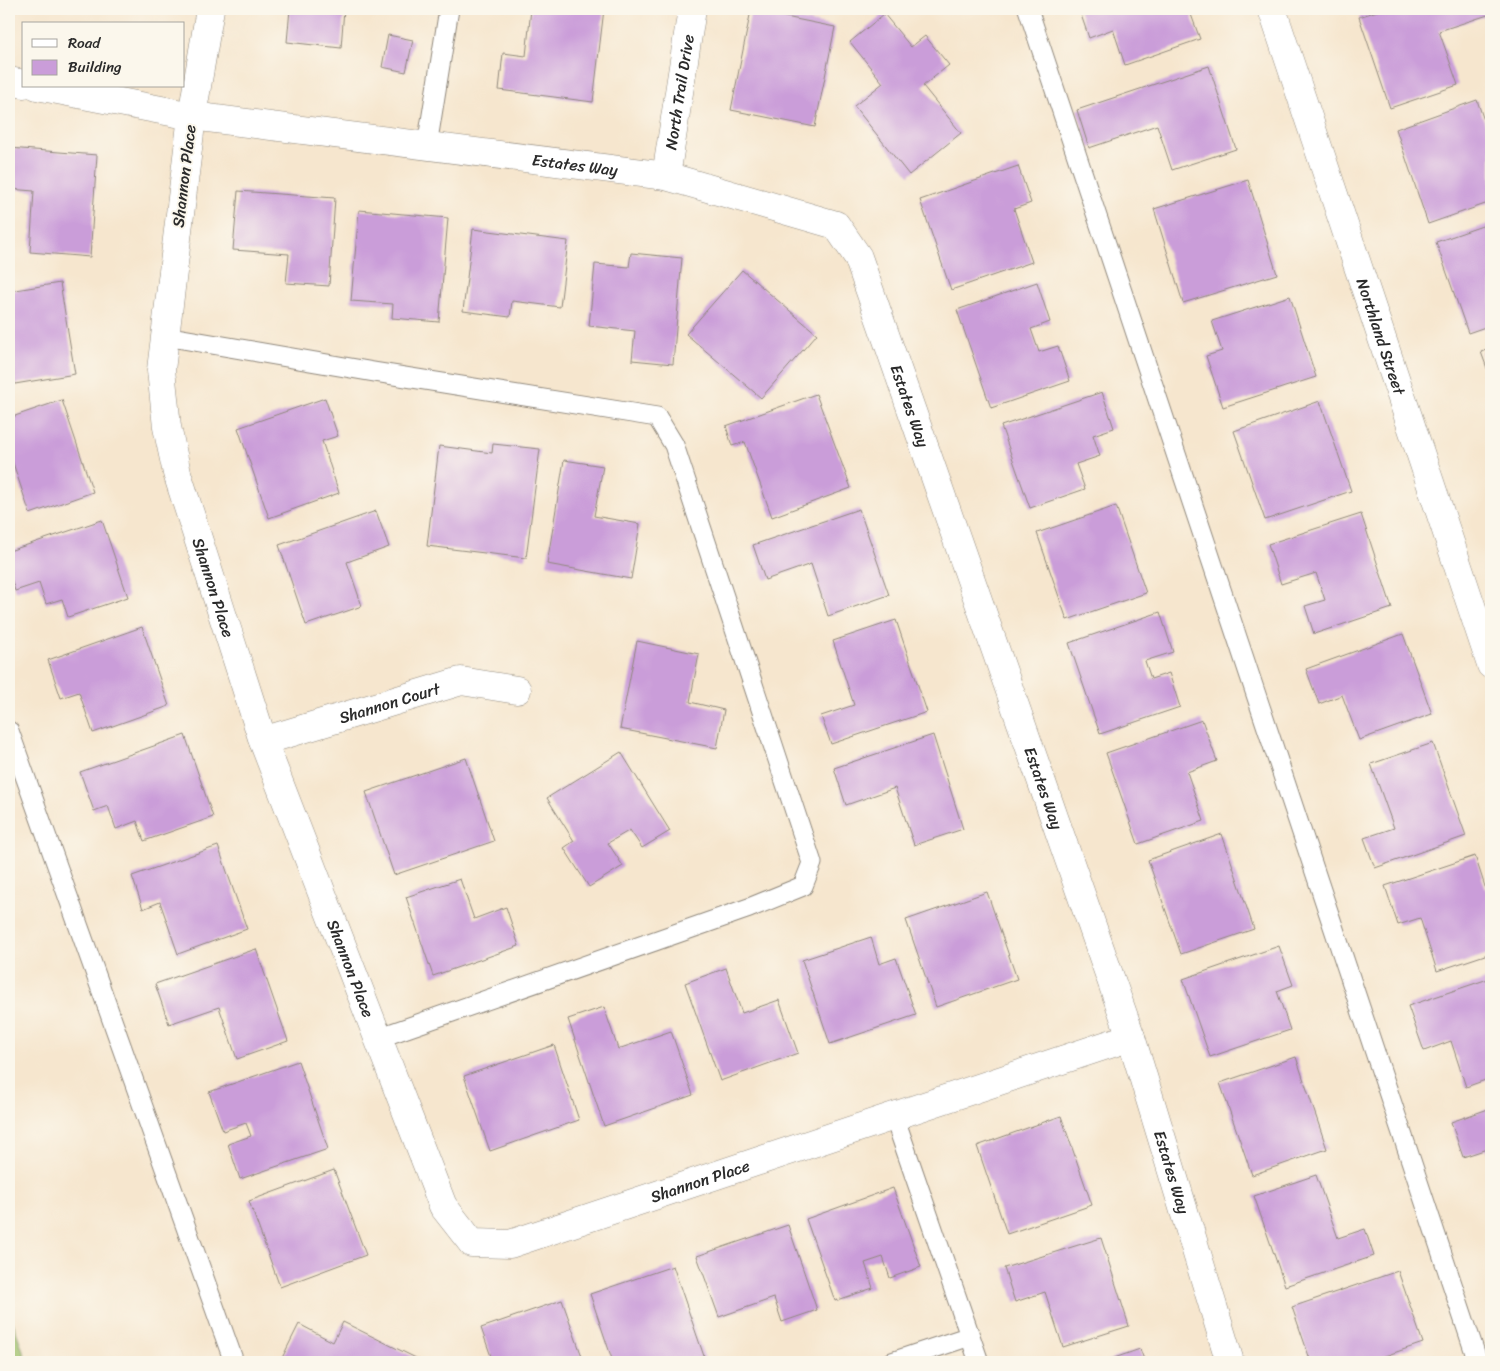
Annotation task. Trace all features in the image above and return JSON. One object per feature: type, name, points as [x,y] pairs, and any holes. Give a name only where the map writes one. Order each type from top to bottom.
[{"type":"street","name":"Shannon Place","points":[[210,9],[192,116],[161,370],[167,427],[177,473],[263,741],[442,1206],[472,1243],[510,1244],[1130,1037]]},
{"type":"street","name":"North Trail Drive","points":[[666,176],[692,9]]},
{"type":"street","name":"Northland Street","points":[[1272,9],[1491,665]]},
{"type":"street","points":[[9,81],[22,84]]},
{"type":"street","name":"Estates Way","points":[[48,88],[192,116],[666,176],[836,225],[858,257],[1130,1037],[1230,1362]]},
{"type":"street","name":"Shannon Court","points":[[263,741],[461,681],[517,690]]},
{"type":"lane","points":[[427,146],[449,9]]},
{"type":"lane","points":[[1028,9],[1478,1362]]},
{"type":"lane","points":[[165,336],[374,372],[657,417],[674,444],[812,862],[803,886],[713,921],[378,1038]]},
{"type":"lane","points":[[9,731],[234,1362]]},
{"type":"lane","points":[[894,1116],[979,1362]]},
{"type":"lane","points":[[892,1362],[970,1336]]},
{"type":"green space","points":[[9,1311],[27,1362],[9,1362]]},
{"type":"building","points":[[290,9],[344,9],[341,48],[287,42]]},
{"type":"building","points":[[531,9],[604,9],[593,102],[499,90],[503,53],[526,56]]},
{"type":"building","points":[[1079,9],[1189,9],[1200,39],[1125,65],[1113,29],[1089,38]]},
{"type":"building","points":[[1383,9],[1491,9],[1491,14],[1439,31],[1458,85],[1390,108],[1359,17]]},
{"type":"building","points":[[751,10],[835,27],[815,127],[731,110]]},
{"type":"building","points":[[884,14],[911,47],[925,36],[949,65],[923,86],[961,133],[909,175],[854,106],[883,83],[850,42]]},
{"type":"building","points":[[388,35],[413,40],[406,72],[382,67]]},
{"type":"building","points":[[1209,66],[1236,149],[1172,170],[1157,125],[1089,148],[1077,110]]},
{"type":"building","points":[[1477,100],[1491,141],[1491,202],[1428,224],[1396,129]]},
{"type":"building","points":[[9,148],[97,155],[90,257],[30,252],[34,191],[9,189]]},
{"type":"building","points":[[1018,166],[1031,203],[1014,209],[1032,262],[951,290],[920,200]]},
{"type":"building","points":[[1248,180],[1277,274],[1183,303],[1154,209]]},
{"type":"building","points":[[238,191],[335,198],[329,286],[286,283],[289,254],[233,250]]},
{"type":"building","points":[[359,210],[448,218],[439,322],[392,318],[393,304],[351,301]]},
{"type":"building","points":[[1491,223],[1491,325],[1468,333],[1436,242]]},
{"type":"building","points":[[473,229],[568,241],[560,307],[512,301],[510,317],[463,311]]},
{"type":"building","points":[[631,253],[682,258],[673,364],[632,360],[635,331],[589,326],[595,264],[629,267]]},
{"type":"building","points":[[742,270],[817,334],[761,398],[686,334]]},
{"type":"building","points":[[1037,282],[1050,322],[1031,329],[1039,352],[1058,346],[1070,381],[991,408],[957,310]]},
{"type":"building","points":[[60,283],[75,374],[9,385],[9,291]]},
{"type":"building","points":[[1290,296],[1316,377],[1223,407],[1206,356],[1222,351],[1212,321]]},
{"type":"building","points":[[1491,348],[1491,379],[1481,352]]},
{"type":"building","points":[[1102,392],[1114,428],[1093,435],[1100,456],[1076,464],[1085,489],[1030,508],[1001,426]]},
{"type":"building","points":[[816,394],[851,488],[772,517],[745,442],[732,446],[726,426]]},
{"type":"building","points":[[325,398],[338,436],[322,441],[339,493],[269,518],[238,428]]},
{"type":"building","points":[[62,400],[93,492],[30,514],[12,460],[9,462],[9,418]]},
{"type":"building","points":[[1320,401],[1351,491],[1265,520],[1234,431]]},
{"type":"building","points":[[493,444],[540,449],[526,558],[427,546],[439,446],[492,453]]},
{"type":"building","points":[[564,460],[603,466],[594,516],[640,524],[631,579],[547,564]]},
{"type":"building","points":[[1116,506],[1146,593],[1067,620],[1037,533]]},
{"type":"building","points":[[859,509],[889,595],[828,616],[811,564],[765,580],[753,545]]},
{"type":"building","points":[[376,511],[389,547],[347,562],[362,606],[306,625],[279,545]]},
{"type":"building","points":[[1361,514],[1392,608],[1314,634],[1305,606],[1325,600],[1316,573],[1281,584],[1268,544]]},
{"type":"building","points":[[102,520],[128,597],[68,617],[62,599],[46,604],[39,583],[15,591],[9,572],[9,551]]},
{"type":"building","points":[[1160,612],[1173,652],[1145,661],[1151,679],[1169,673],[1180,707],[1100,734],[1069,643]]},
{"type":"building","points":[[896,620],[927,712],[831,744],[821,716],[854,705],[833,641]]},
{"type":"building","points":[[142,627],[169,706],[93,733],[79,692],[61,698],[48,660]]},
{"type":"building","points":[[1403,634],[1432,714],[1359,740],[1342,695],[1319,704],[1306,669]]},
{"type":"building","points":[[637,641],[699,654],[690,702],[724,710],[717,748],[620,729]]},
{"type":"building","points":[[1202,720],[1217,761],[1187,772],[1204,821],[1138,844],[1106,753]]},
{"type":"building","points":[[185,735],[213,817],[144,841],[137,821],[116,829],[108,806],[94,811],[80,772]]},
{"type":"building","points":[[933,735],[963,829],[914,845],[895,788],[846,805],[834,768]]},
{"type":"building","points":[[1433,743],[1466,836],[1375,868],[1364,838],[1394,828],[1371,764]]},
{"type":"building","points":[[621,752],[670,831],[642,848],[630,830],[608,843],[623,866],[589,887],[564,848],[574,841],[547,798]]},
{"type":"building","points":[[466,758],[494,841],[394,875],[366,792]]},
{"type":"building","points":[[1222,834],[1254,929],[1181,954],[1148,860]]},
{"type":"building","points":[[218,846],[247,929],[178,954],[160,902],[143,909],[132,876]]},
{"type":"building","points":[[1475,856],[1491,905],[1491,953],[1437,971],[1420,918],[1398,925],[1385,886]]},
{"type":"building","points":[[460,879],[474,919],[506,907],[519,946],[433,976],[406,897]]},
{"type":"building","points":[[987,892],[1017,979],[936,1007],[906,920]]},
{"type":"building","points":[[871,937],[879,964],[896,958],[916,1015],[830,1044],[802,960]]},
{"type":"building","points":[[1279,946],[1293,985],[1277,991],[1290,1030],[1210,1057],[1183,979]]},
{"type":"building","points":[[256,949],[288,1041],[237,1059],[219,1007],[169,1024],[155,984]]},
{"type":"building","points":[[726,968],[742,1013],[779,1000],[798,1053],[720,1081],[685,983]]},
{"type":"building","points":[[1491,978],[1491,1078],[1466,1087],[1451,1041],[1424,1051],[1408,1006]]},
{"type":"building","points":[[604,1007],[618,1049],[671,1031],[693,1095],[604,1126],[568,1019]]},
{"type":"building","points":[[554,1045],[579,1120],[490,1151],[464,1076]]},
{"type":"building","points":[[1296,1057],[1327,1149],[1252,1175],[1220,1083]]},
{"type":"building","points":[[298,1061],[328,1149],[240,1179],[228,1144],[251,1136],[246,1123],[223,1131],[209,1092]]},
{"type":"building","points":[[1491,1108],[1491,1159],[1487,1149],[1463,1157],[1451,1122]]},
{"type":"building","points":[[1061,1116],[1092,1205],[1007,1234],[977,1146]]},
{"type":"building","points":[[334,1170],[366,1255],[280,1287],[249,1201]]},
{"type":"building","points":[[1316,1175],[1338,1238],[1365,1229],[1374,1256],[1285,1286],[1254,1196]]},
{"type":"building","points":[[893,1188],[921,1267],[890,1278],[883,1257],[865,1263],[873,1288],[835,1301],[806,1219]]},
{"type":"building","points":[[788,1225],[817,1310],[782,1322],[774,1298],[719,1317],[697,1256]]},
{"type":"building","points":[[1101,1238],[1129,1326],[1063,1347],[1045,1292],[1015,1302],[1004,1268]]},
{"type":"building","points":[[673,1266],[706,1362],[613,1362],[590,1294]]},
{"type":"building","points":[[1398,1271],[1423,1343],[1367,1362],[1311,1362],[1292,1307]]},
{"type":"building","points":[[562,1300],[584,1362],[493,1362],[481,1328]]},
{"type":"building","points":[[343,1322],[424,1362],[280,1362],[299,1324],[333,1342]]},
{"type":"building","points":[[1140,1349],[1145,1362],[1103,1362]]}]
